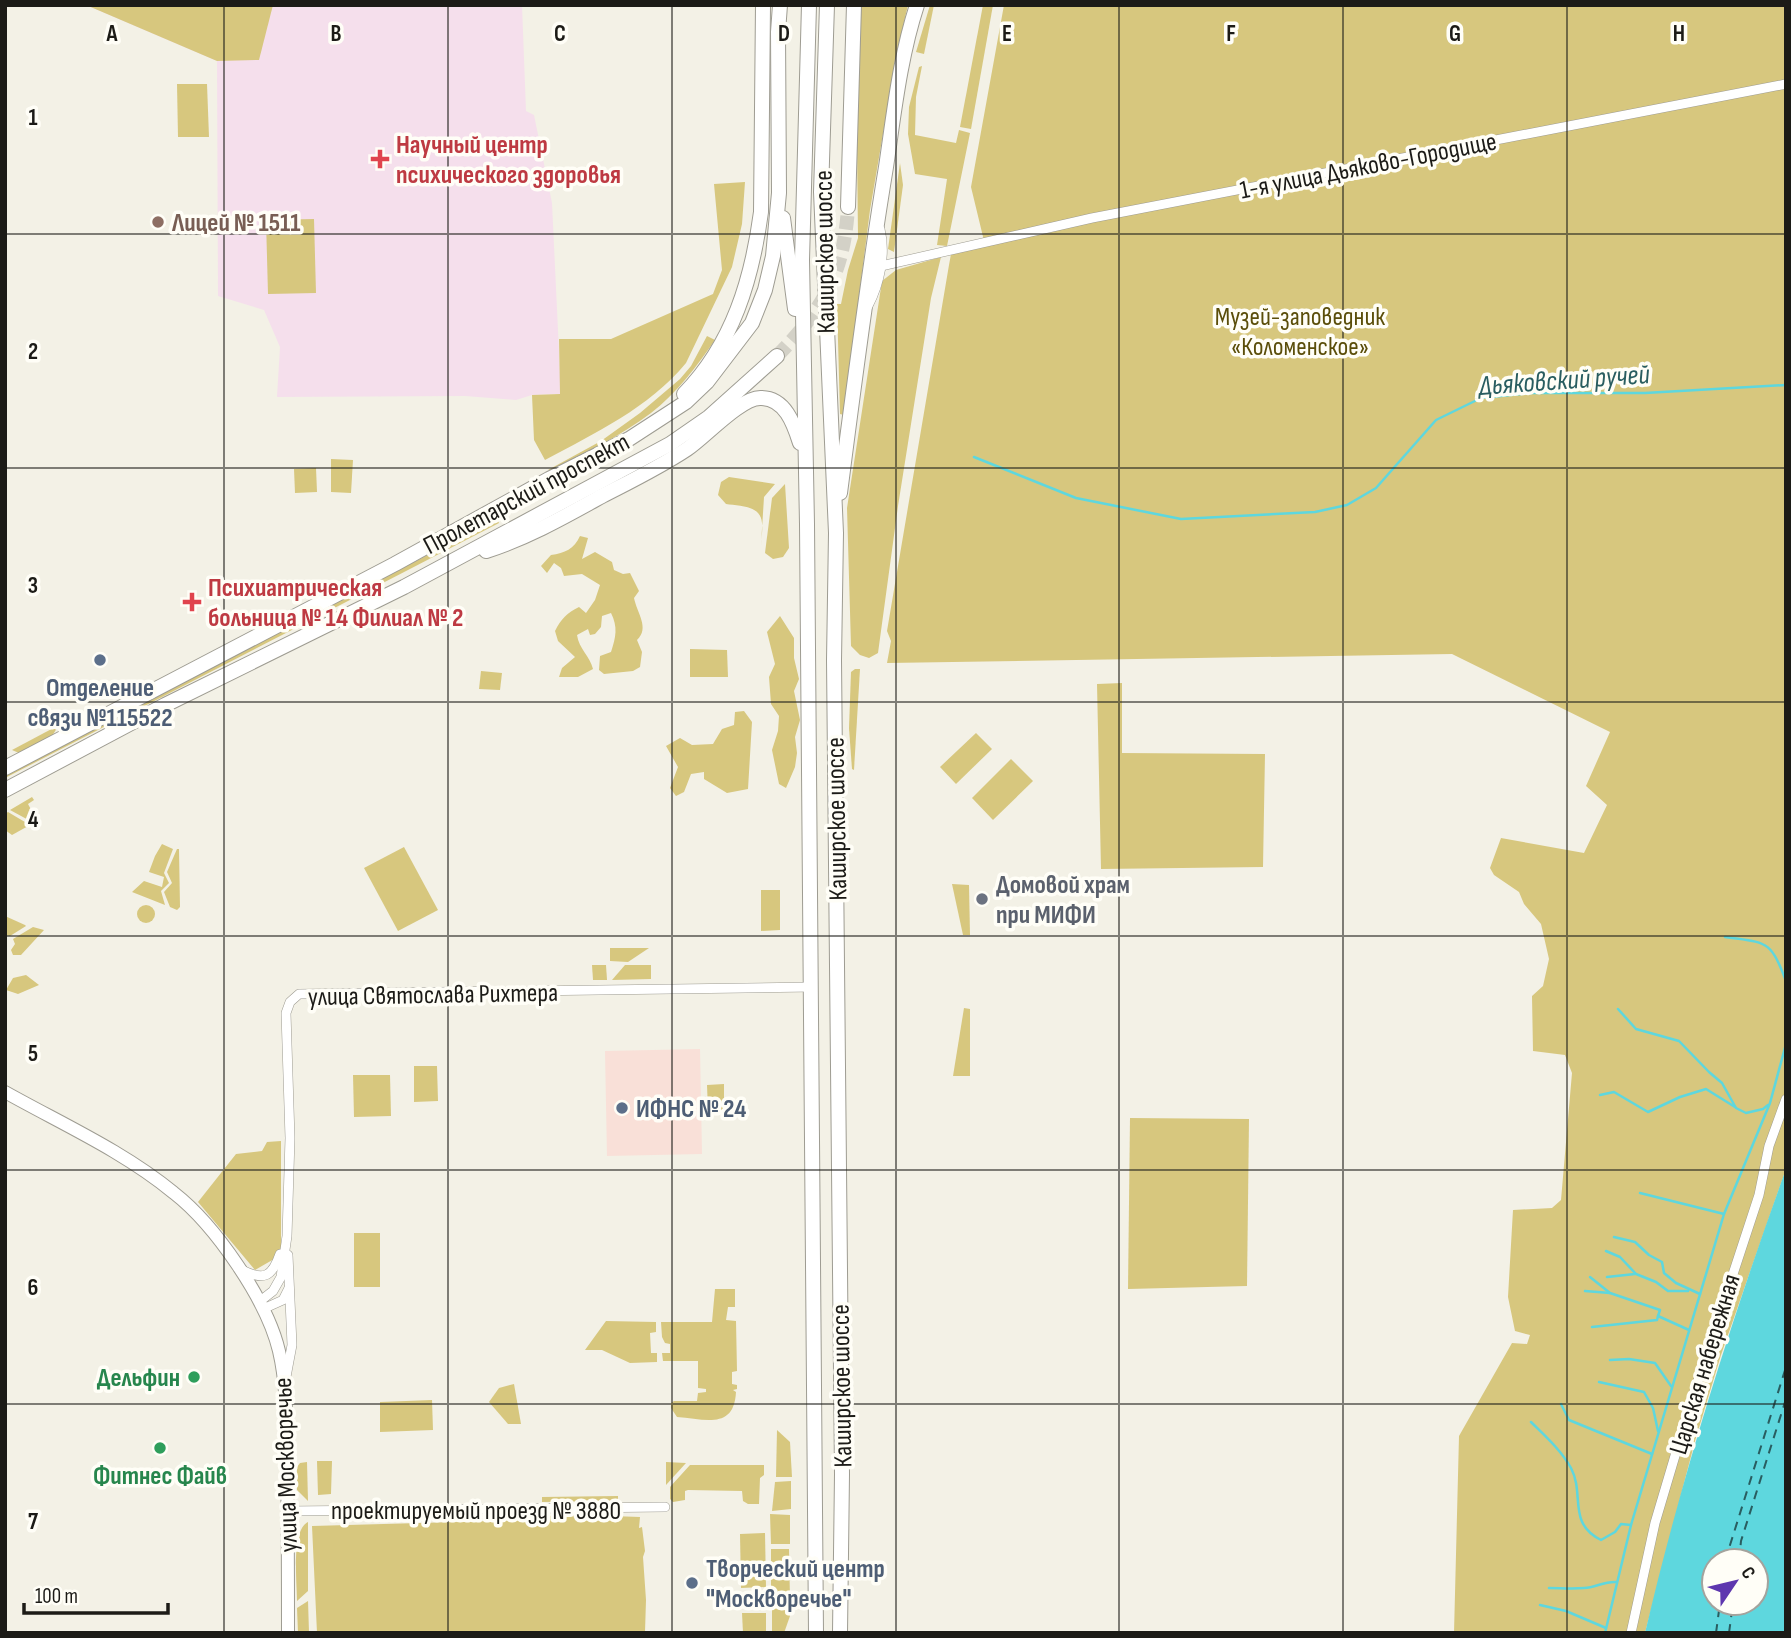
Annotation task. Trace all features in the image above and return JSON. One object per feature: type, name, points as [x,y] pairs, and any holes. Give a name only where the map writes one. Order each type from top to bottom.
[{"type":"main road","points":[[655,423],[687,390],[718,349],[733,323],[749,278],[761,212],[763,5]]},
{"type":"main road","name":"Каширское шоссе","points":[[779,192],[780,5]]},
{"type":"main road","name":"Каширское шоссе","points":[[810,5],[802,260],[802,362],[811,987],[816,1633]]},
{"type":"main road","name":"Каширское шоссе","points":[[827,5],[821,192],[836,533],[834,660],[842,1474],[840,1633]]},
{"type":"main road","name":"Каширское шоссе","points":[[848,206],[854,5]]},
{"type":"main road","points":[[836,533],[877,218],[900,76],[917,5]]},
{"type":"main road","points":[[779,192],[802,362]]},
{"type":"main road","name":"Пролетарский проспект","points":[[5,768],[629,439],[686,402],[707,382],[752,323],[765,290],[773,256],[779,192]]},
{"type":"main road","name":"Пролетарский проспект","points":[[5,790],[165,705],[329,626],[670,444],[709,417],[777,356]]},
{"type":"main road","points":[[451,562],[520,540],[651,470],[687,449],[743,404],[758,397],[771,400],[790,415],[805,465]]},
{"type":"main road","name":"улица Москворечье","points":[[5,1092],[128,1159],[162,1182],[190,1206],[239,1268],[261,1306],[273,1331],[285,1381],[288,1633]]},
{"type":"street","name":"1-я улица Дьяково-Городище","points":[[881,265],[1092,218],[1786,84]]},
{"type":"street","points":[[863,314],[874,295],[881,265],[883,241],[877,218]]},
{"type":"street","name":"улица Святослава Рихтера","points":[[286,1236],[290,1131],[286,1013],[290,1002],[299,995],[811,987]]},
{"type":"street","name":"Царская набережная","points":[[1631,1633],[1656,1524],[1687,1414],[1759,1195],[1769,1146],[1786,1099]]},
{"type":"street","points":[[239,1268],[258,1276],[266,1276],[273,1271],[286,1236]]},
{"type":"street","points":[[285,1381],[292,1345],[291,1284],[286,1236]]},
{"type":"street","points":[[261,1306],[281,1278],[286,1236]]},
{"type":"street","points":[[261,1306],[283,1300],[291,1284]]},
{"type":"street","name":"проектируемый проезд № 3880","points":[[288,1511],[665,1507]]},
{"type":"shaded area","name":"Научный центр психического здоровья","points":[[86,5],[522,5],[526,111],[534,115],[552,203],[561,394],[532,395],[516,400],[465,396],[277,397],[280,347],[264,310],[218,296],[217,61]]},
{"type":"shaded area","points":[[700,1049],[702,1154],[607,1156],[605,1051]]},
{"type":"green space","points":[[86,5],[273,5],[259,60],[217,61]]},
{"type":"green space","points":[[861,5],[908,5],[897,52],[870,210],[844,415],[840,414],[837,304],[841,304],[858,238],[857,147]]},
{"type":"green space","points":[[930,5],[934,5],[924,54],[916,52]]},
{"type":"green space","points":[[983,5],[993,5],[971,129],[960,127]]},
{"type":"green space","name":"Музей-заповедник «Коломенское»","points":[[1004,5],[1786,5],[1786,1169],[1721,1355],[1695,1441],[1645,1633],[1454,1633],[1459,1436],[1512,1343],[1527,1344],[1530,1335],[1515,1331],[1508,1297],[1513,1210],[1552,1208],[1561,1200],[1572,1073],[1565,1055],[1533,1051],[1532,996],[1543,986],[1549,959],[1541,924],[1524,904],[1519,892],[1494,875],[1490,868],[1501,838],[1584,853],[1607,805],[1586,786],[1610,732],[1452,654],[887,663],[891,641],[887,631],[951,254],[985,245],[971,187]]},
{"type":"green space","points":[[922,66],[916,97],[915,135],[956,143],[959,130],[970,133],[947,246],[937,245],[947,179],[915,174],[908,134],[909,107],[919,67]]},
{"type":"green space","points":[[177,84],[207,84],[209,137],[178,137]]},
{"type":"green space","points":[[900,163],[903,185],[894,252],[888,249]]},
{"type":"green space","points":[[745,182],[742,224],[732,267],[686,363],[638,406],[545,460],[534,440],[532,395],[560,394],[559,339],[611,339],[713,294],[722,270],[714,184]]},
{"type":"green space","points":[[314,219],[316,293],[268,294],[266,220]]},
{"type":"green space","points":[[941,257],[931,298],[878,653],[869,658],[860,655],[851,646],[847,508],[882,281],[896,270]]},
{"type":"green space","points":[[707,336],[715,340],[686,379],[660,405],[616,436],[553,470],[548,470],[601,441],[640,413],[680,379],[691,366]]},
{"type":"green space","points":[[331,459],[353,460],[351,493],[331,492]]},
{"type":"green space","points":[[316,468],[317,492],[295,493],[294,469]]},
{"type":"green space","points":[[729,477],[775,484],[764,497],[762,525],[761,517],[754,510],[726,504],[718,495],[721,482]]},
{"type":"green space","points":[[785,484],[789,548],[783,557],[773,559],[765,553],[772,498]]},
{"type":"green space","points":[[497,519],[499,523],[5,778],[5,774]]},
{"type":"green space","points":[[580,536],[588,538],[582,559],[595,552],[612,562],[614,570],[623,574],[630,573],[639,591],[634,598],[643,625],[637,640],[642,652],[640,667],[633,671],[604,674],[599,670],[600,656],[611,652],[614,642],[616,632],[611,613],[602,616],[601,627],[595,634],[590,635],[588,629],[577,635],[593,669],[578,677],[559,677],[562,668],[575,657],[558,641],[555,631],[575,609],[579,607],[586,613],[595,600],[600,585],[582,574],[564,576],[561,568],[554,563],[547,573],[541,566],[551,555],[565,552],[572,547]]},
{"type":"green space","points":[[780,616],[794,638],[794,658],[799,679],[794,691],[800,720],[795,737],[797,753],[795,767],[786,788],[779,784],[772,750],[779,716],[771,704],[769,677],[775,664],[767,632]]},
{"type":"green space","points":[[690,649],[727,650],[728,677],[690,677]]},
{"type":"green space","points":[[860,669],[854,770],[849,728],[851,672]]},
{"type":"green space","points":[[481,671],[502,673],[500,690],[479,689]]},
{"type":"green space","points":[[1122,683],[1122,753],[1265,754],[1263,867],[1101,869],[1097,684]]},
{"type":"green space","points":[[744,711],[752,722],[748,789],[727,793],[704,779],[704,772],[691,774],[684,792],[676,796],[670,788],[678,767],[666,746],[680,738],[692,745],[713,744],[722,729],[734,725],[735,712]]},
{"type":"green space","points":[[59,725],[52,736],[19,753],[12,750]]},
{"type":"green space","points":[[976,733],[992,749],[956,784],[940,767]]},
{"type":"green space","points":[[1011,759],[1033,781],[993,820],[972,798]]},
{"type":"green space","points":[[32,797],[34,800],[28,804],[37,821],[34,823],[10,810]]},
{"type":"green space","points":[[8,812],[30,825],[12,835],[5,830],[5,814]]},
{"type":"green space","points":[[162,844],[173,849],[164,873],[169,883],[161,891],[165,905],[132,892],[144,881],[162,887],[164,877],[149,872]]},
{"type":"green space","points":[[404,847],[438,910],[398,931],[364,868]]},
{"type":"green space","points":[[177,849],[180,907],[177,910],[170,907],[164,892],[172,883],[167,872]]},
{"type":"green space","points":[[952,884],[969,885],[970,935],[963,935]]},
{"type":"green space","points":[[761,890],[780,890],[780,930],[761,931]]},
{"type":"green space","points":[[142,905],[150,905],[155,914],[153,921],[142,923],[137,918],[137,910]]},
{"type":"green space","points":[[5,916],[26,926],[10,936],[5,935]]},
{"type":"green space","points":[[33,927],[44,930],[21,955],[13,955],[13,939]]},
{"type":"green space","points":[[610,948],[649,948],[628,962],[610,961]]},
{"type":"green space","points":[[592,965],[606,965],[607,980],[593,980]]},
{"type":"green space","points":[[625,965],[651,965],[651,979],[612,980]]},
{"type":"green space","points":[[26,975],[39,985],[18,994],[6,990],[13,978]]},
{"type":"green space","points":[[964,1008],[970,1009],[970,1076],[953,1076]]},
{"type":"green space","points":[[414,1066],[437,1066],[438,1101],[414,1102]]},
{"type":"green space","points":[[353,1075],[390,1075],[391,1116],[354,1117]]},
{"type":"green space","points":[[724,1084],[724,1110],[708,1110],[707,1085]]},
{"type":"green space","points":[[1130,1118],[1249,1119],[1247,1286],[1128,1289]]},
{"type":"green space","points":[[281,1141],[281,1255],[255,1270],[198,1202],[236,1154],[262,1151],[267,1142]]},
{"type":"green space","points":[[354,1233],[380,1233],[380,1287],[354,1287]]},
{"type":"green space","points":[[715,1289],[735,1289],[735,1307],[728,1307],[726,1320],[736,1321],[737,1371],[732,1372],[732,1384],[737,1385],[737,1389],[733,1390],[736,1392],[734,1404],[730,1412],[716,1420],[677,1417],[671,1403],[697,1401],[698,1393],[706,1392],[706,1389],[698,1388],[698,1361],[663,1361],[662,1353],[670,1353],[670,1344],[665,1343],[662,1337],[661,1322],[712,1322]]},
{"type":"green space","points":[[606,1321],[656,1322],[656,1332],[650,1333],[651,1353],[657,1353],[657,1362],[630,1363],[602,1350],[585,1350]]},
{"type":"green space","points":[[514,1384],[521,1424],[508,1424],[489,1402],[499,1388]]},
{"type":"green space","points":[[432,1400],[433,1430],[380,1432],[380,1402]]},
{"type":"green space","points":[[777,1430],[790,1442],[792,1477],[776,1477]]},
{"type":"green space","points":[[317,1461],[332,1461],[331,1494],[318,1495]]},
{"type":"green space","points":[[307,1462],[308,1501],[297,1490],[297,1467],[300,1463]]},
{"type":"green space","points":[[666,1462],[686,1463],[666,1485]]},
{"type":"green space","points":[[690,1465],[764,1465],[764,1475],[760,1478],[759,1504],[743,1501],[742,1491],[688,1490],[685,1491],[685,1500],[673,1502],[670,1499],[670,1487]]},
{"type":"green space","points":[[791,1481],[791,1509],[772,1511],[775,1482]]},
{"type":"green space","points":[[618,1496],[618,1501],[542,1502],[542,1497]]},
{"type":"green space","points":[[770,1514],[790,1515],[790,1544],[771,1544]]},
{"type":"green space","points":[[542,1516],[640,1517],[639,1528],[642,1527],[645,1551],[645,1632],[317,1633],[312,1526],[498,1519],[541,1520]]},
{"type":"green space","points":[[308,1522],[308,1591],[297,1601],[297,1546],[299,1535]]},
{"type":"green space","points":[[765,1533],[766,1587],[741,1588],[740,1534]]},
{"type":"green space","points":[[771,1549],[789,1549],[790,1600],[771,1601]]},
{"type":"green space","points":[[308,1601],[309,1633],[298,1633],[297,1608]]},
{"type":"green space","points":[[772,1606],[789,1606],[790,1616],[784,1633],[772,1633]]},
{"type":"green space","points":[[742,1613],[766,1613],[766,1633],[743,1633]]},
{"type":"water","points":[[1786,1169],[1786,1633],[1645,1633],[1691,1457],[1727,1341]]},
{"type":"waterway","name":"Дьяковский ручей","points":[[974,457],[1076,498],[1181,519],[1315,512],[1347,505],[1376,488],[1436,420],[1481,398],[1532,393],[1645,393],[1786,385]]},
{"type":"waterway","points":[[1725,937],[1759,942],[1771,950],[1786,981]]},
{"type":"waterway","points":[[1618,1009],[1636,1029],[1679,1041],[1722,1083],[1736,1108],[1746,1113],[1768,1105]]},
{"type":"waterway","points":[[1605,1633],[1631,1525],[1724,1214],[1770,1103],[1786,1044]]},
{"type":"waterway","points":[[1600,1095],[1614,1092],[1648,1112],[1680,1097],[1706,1089],[1735,1107]]},
{"type":"waterway","points":[[1640,1193],[1724,1214]]},
{"type":"waterway","points":[[1614,1237],[1635,1242],[1649,1255],[1662,1262],[1664,1273],[1676,1283],[1700,1294]]},
{"type":"waterway","points":[[1606,1251],[1620,1257],[1636,1274],[1656,1282],[1668,1291],[1688,1291]]},
{"type":"waterway","points":[[1607,1277],[1635,1274]]},
{"type":"waterway","points":[[1590,1277],[1610,1293],[1660,1310],[1658,1316],[1689,1330]]},
{"type":"waterway","points":[[1585,1291],[1610,1293]]},
{"type":"waterway","points":[[1592,1327],[1657,1320],[1658,1316]]},
{"type":"waterway","points":[[1610,1360],[1629,1359],[1655,1363],[1671,1386]]},
{"type":"waterway","points":[[1599,1382],[1644,1392],[1653,1408],[1658,1431]]},
{"type":"waterway","points":[[1561,1404],[1569,1420],[1652,1454]]},
{"type":"waterway","points":[[1531,1422],[1558,1449],[1571,1468],[1575,1478],[1580,1517],[1591,1533],[1601,1540],[1615,1532],[1621,1524],[1631,1525]]},
{"type":"waterway","points":[[1549,1588],[1588,1588],[1617,1582]]},
{"type":"waterway","points":[[1540,1605],[1566,1611],[1606,1628]]},
{"type":"ferry route","points":[[1729,1547],[1786,1367]]},
{"type":"ferry route","points":[[1740,1547],[1786,1399]]},
{"type":"ferry route","points":[[1716,1633],[1718,1617]]},
{"type":"ferry route","points":[[1729,1633],[1731,1617]]},
{"type":"tunnel","points":[[777,356],[807,322],[828,289],[842,252],[848,207]]},
{"type":"place","name":"Научный центр психического здоровья","points":[[380,159]]},
{"type":"place","name":"Лицей № 1511","points":[[158,222]]},
{"type":"place","name":"Психиатрическая больница № 14 Филиал № 2","points":[[192,602]]},
{"type":"place","name":"Отделение связи №115522","points":[[100,660]]},
{"type":"place","name":"Домовой храм при МИФИ","points":[[982,899]]},
{"type":"place","name":"ИФНС № 24","points":[[622,1108]]},
{"type":"place","name":"Дельфин","points":[[194,1377]]},
{"type":"place","name":"Фитнес Файв","points":[[160,1448]]},
{"type":"place","name":"Творческий центр \"Москворечье\"","points":[[692,1583]]}]
